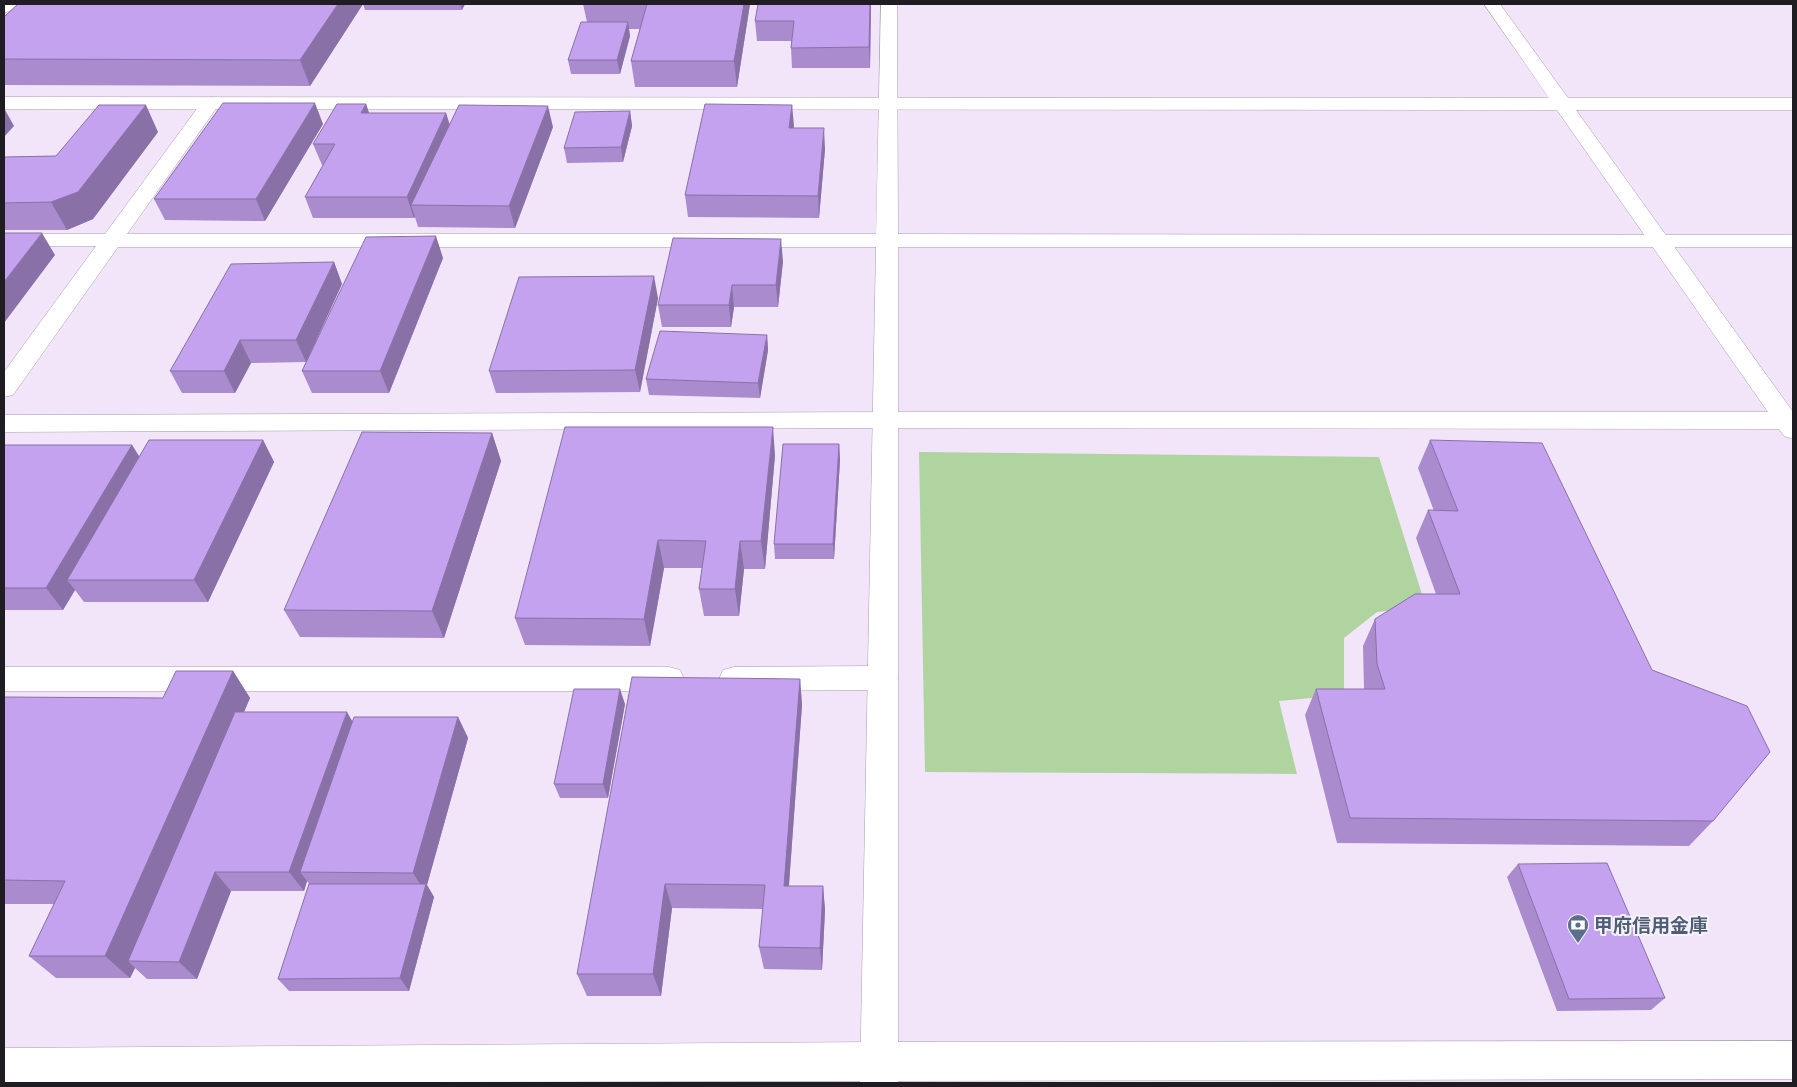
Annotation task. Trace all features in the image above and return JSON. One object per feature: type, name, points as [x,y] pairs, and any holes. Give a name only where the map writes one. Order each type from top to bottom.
[{"type":"street","points":[[4,8],[11,4]]},
{"type":"street","points":[[879,1072],[889,4]]},
{"type":"street","points":[[1492,4],[1791,424]]},
{"type":"street","points":[[4,388],[211,103]]},
{"type":"street","points":[[4,104],[1793,104]]},
{"type":"street","points":[[4,240],[887,242],[1793,241]]},
{"type":"street","points":[[4,424],[886,420],[1791,424]]},
{"type":"street","points":[[4,679],[883,678]]},
{"type":"street","points":[[4,1067],[879,1072],[1793,1060]]},
{"type":"shaded area","points":[[29,4],[1793,4],[1793,1083],[4,1083],[4,20]]},
{"type":"green space","points":[[919,452],[1379,457],[1426,607],[1377,612],[1344,638],[1344,695],[1279,701],[1297,774],[925,772]]},
{"type":"building","points":[[18,4],[338,4],[300,60],[4,59],[4,17]]},
{"type":"building","points":[[647,4],[744,4],[734,61],[631,61]]},
{"type":"building","points":[[758,4],[870,4],[869,47],[791,48],[794,21],[755,21]]},
{"type":"building","points":[[581,22],[628,22],[617,60],[568,60]]},
{"type":"building","points":[[223,103],[315,103],[256,199],[154,199]]},
{"type":"building","points":[[337,104],[366,104],[361,113],[446,113],[407,197],[305,197],[335,144],[313,144]]},
{"type":"building","points":[[705,104],[792,105],[789,128],[824,128],[818,196],[685,195]]},
{"type":"building","points":[[99,105],[146,105],[78,192],[51,202],[4,203],[4,157],[56,156]]},
{"type":"building","points":[[459,105],[548,106],[509,206],[411,205]]},
{"type":"building","points":[[630,111],[621,147],[564,148],[575,112]]},
{"type":"building","points":[[4,233],[42,233],[4,282]]},
{"type":"building","points":[[436,236],[380,371],[302,371],[366,237]]},
{"type":"building","points":[[673,238],[781,239],[776,285],[732,285],[729,305],[658,305]]},
{"type":"building","points":[[334,262],[296,340],[240,340],[224,371],[170,371],[231,264]]},
{"type":"building","points":[[654,276],[635,370],[489,371],[519,277]]},
{"type":"building","points":[[660,331],[767,335],[758,383],[646,379]]},
{"type":"building","points":[[565,427],[773,427],[761,541],[740,541],[735,589],[699,589],[706,541],[658,540],[644,619],[515,618]]},
{"type":"building","points":[[362,432],[492,433],[432,611],[284,610]]},
{"type":"building","points":[[149,440],[263,440],[194,580],[67,580]]},
{"type":"building","points":[[1430,440],[1542,443],[1652,670],[1747,706],[1770,752],[1713,821],[1350,818],[1316,689],[1385,689],[1377,664],[1375,619],[1415,594],[1460,594],[1428,510],[1458,511]]},
{"type":"building","points":[[783,444],[839,444],[833,544],[774,544]]},
{"type":"building","points":[[4,445],[132,445],[46,588],[4,588]]},
{"type":"building","points":[[176,671],[233,671],[105,956],[29,956],[65,881],[4,880],[4,697],[163,698]]},
{"type":"building","points":[[632,677],[800,679],[784,886],[823,886],[820,948],[759,947],[765,885],[665,884],[653,974],[577,974]]},
{"type":"building","points":[[574,689],[620,689],[603,784],[554,784]]},
{"type":"building","points":[[235,712],[347,712],[289,872],[215,872],[179,962],[128,961]]},
{"type":"building","points":[[354,717],[458,717],[413,873],[300,872]]},
{"type":"building","name":"甲府信用金庫","points":[[1607,863],[1665,998],[1569,999],[1518,864]]},
{"type":"building","points":[[309,884],[426,884],[400,978],[278,979]]},
{"type":"place","name":"甲府信用金庫","points":[[1578,944]]}]
